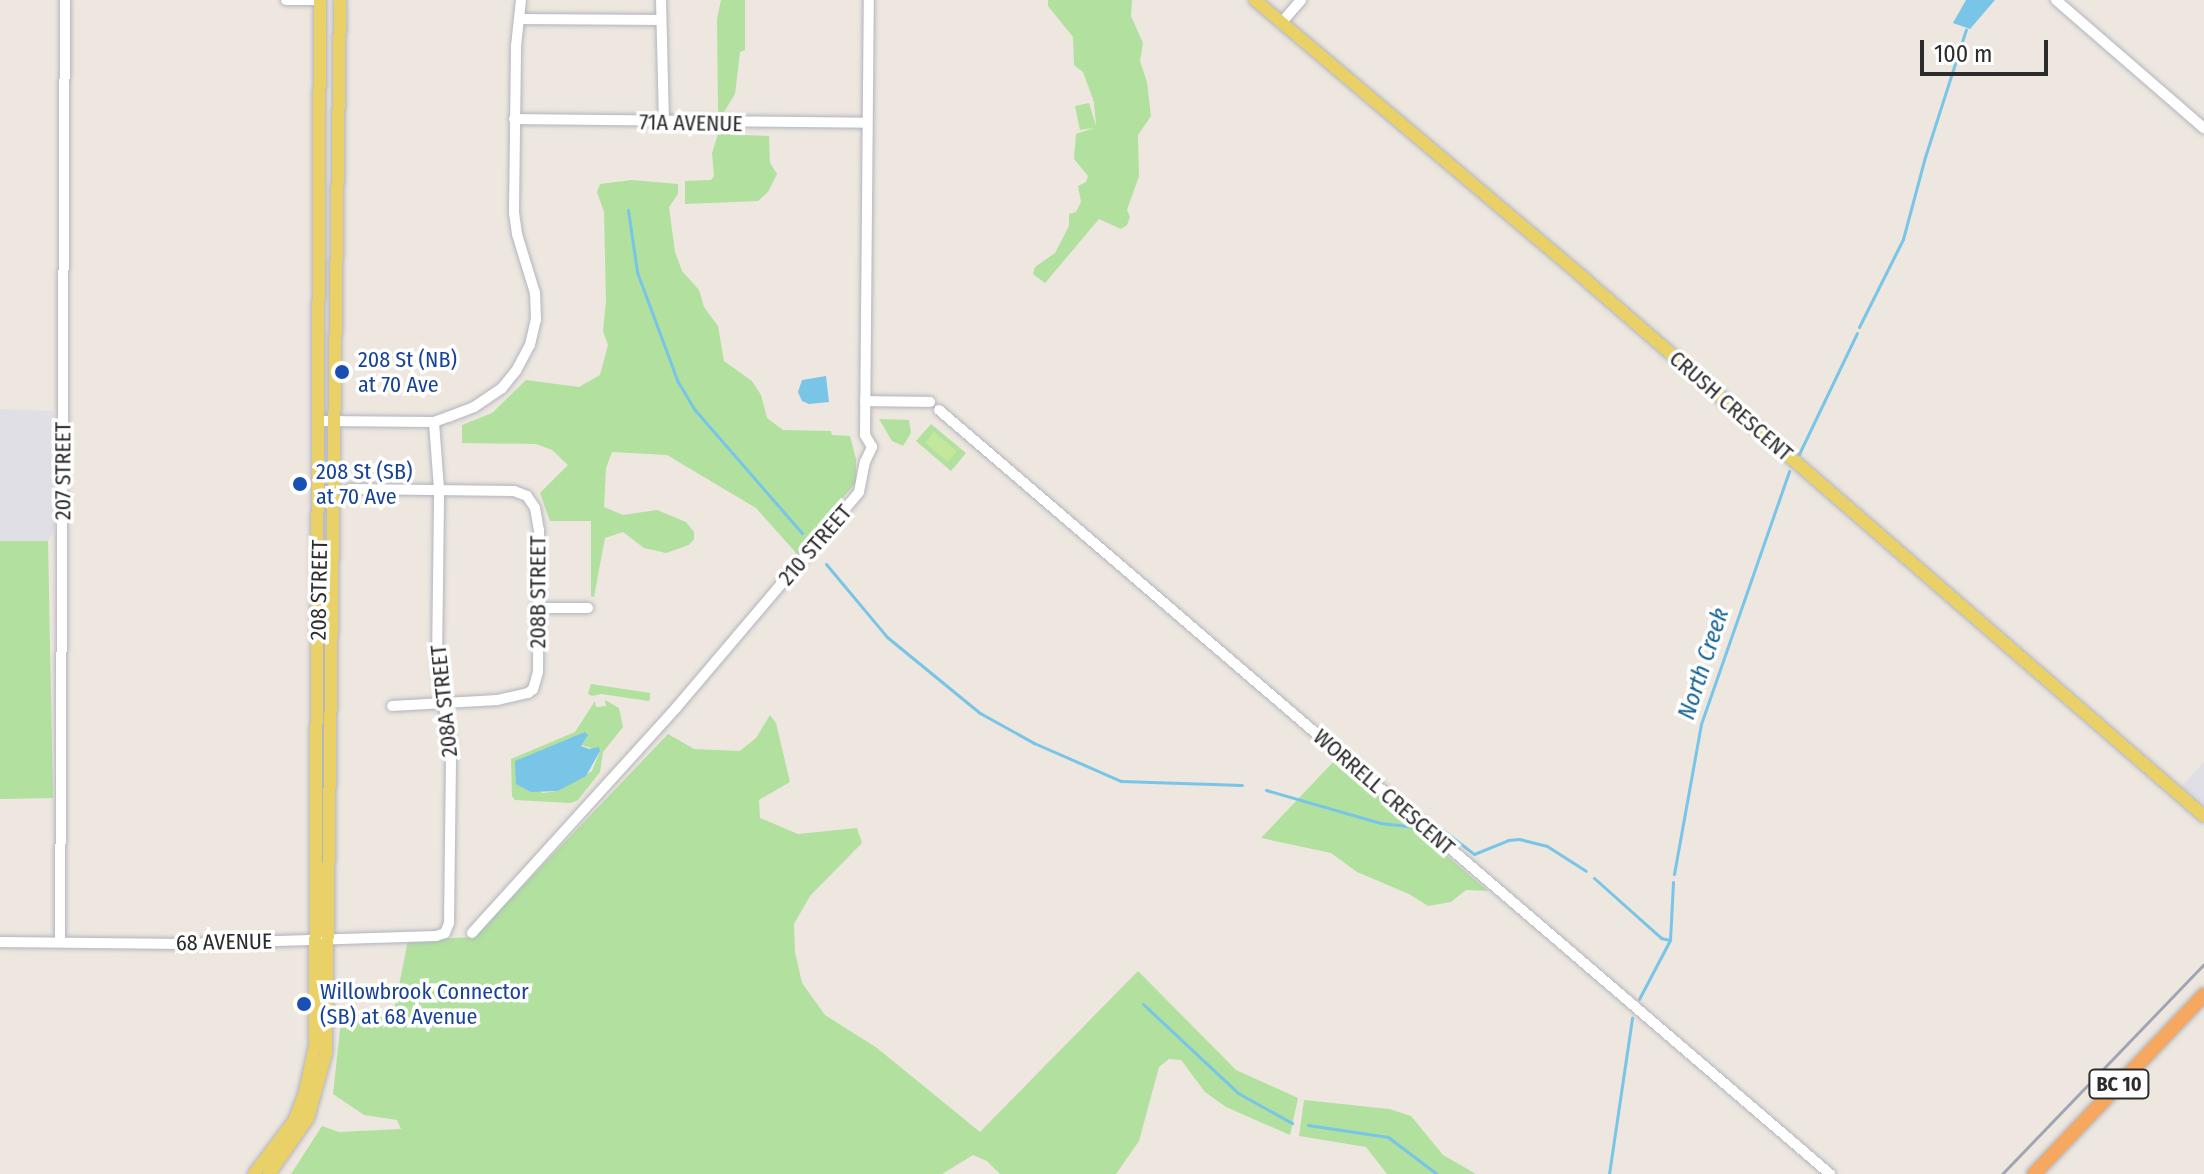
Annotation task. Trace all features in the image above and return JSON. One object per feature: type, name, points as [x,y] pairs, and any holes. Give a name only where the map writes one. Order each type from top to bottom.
[{"type":"highway","name":"BC 10","points":[[2034,1174],[2204,995]]},
{"type":"main road","name":"208 STREET","points":[[320,0],[328,421]]},
{"type":"main road","points":[[329,0],[340,34]]},
{"type":"main road","name":"208 STREET","points":[[323,938],[328,421],[340,0]]},
{"type":"main road","name":"CRUSH CRESCENT","points":[[1255,0],[1599,291],[2204,816]]},
{"type":"main road","points":[[254,1174],[294,1121],[308,1080],[315,1046],[323,938]]},
{"type":"main road","points":[[269,1174],[295,1141],[316,1098],[326,1053],[323,938]]},
{"type":"street","name":"207 STREET","points":[[60,942],[65,0]]},
{"type":"street","points":[[286,0],[320,0]]},
{"type":"street","points":[[328,421],[434,422],[474,407],[502,388],[516,371],[530,345],[536,320],[535,293],[517,234],[514,119],[521,0]]},
{"type":"street","points":[[661,0],[664,123]]},
{"type":"street","name":"210 STREET","points":[[472,933],[676,708],[710,664],[856,498],[872,447],[865,435],[869,0]]},
{"type":"street","points":[[1282,22],[1301,0]]},
{"type":"street","points":[[2056,0],[2204,128]]},
{"type":"street","points":[[520,19],[660,20]]},
{"type":"street","name":"71A AVENUE","points":[[514,119],[867,123]]},
{"type":"street","points":[[865,401],[930,402]]},
{"type":"street","name":"WORRELL CRESCENT","points":[[939,410],[1830,1174]]},
{"type":"street","name":"208A STREET","points":[[434,422],[439,489],[437,664],[451,761],[446,932]]},
{"type":"street","points":[[350,489],[439,489]]},
{"type":"street","name":"208B STREET","points":[[439,489],[490,489],[527,496],[535,508],[539,530],[538,672],[533,689],[505,698],[443,702]]},
{"type":"street","points":[[538,608],[588,608]]},
{"type":"street","points":[[392,706],[443,702]]},
{"type":"street","name":"68 AVENUE","points":[[0,942],[184,944],[436,936],[446,932]]},
{"type":"shaded area","points":[[0,409],[54,411],[54,530],[48,541],[0,541]]},
{"type":"shaded area","points":[[2204,762],[2204,804],[2182,786]]},
{"type":"green space","points":[[721,0],[745,0],[745,50],[740,52],[735,94],[724,112],[718,113],[717,19]]},
{"type":"green space","points":[[1048,0],[1132,0],[1131,16],[1143,43],[1140,61],[1147,82],[1151,116],[1138,135],[1139,176],[1127,210],[1130,217],[1127,225],[1121,229],[1099,219],[1045,283],[1033,274],[1035,267],[1055,253],[1069,226],[1069,214],[1076,212],[1081,202],[1078,186],[1086,182],[1088,176],[1074,159],[1076,134],[1094,128],[1080,130],[1075,106],[1089,103],[1096,126],[1094,102],[1083,72],[1074,65],[1073,37],[1048,6]]},
{"type":"green space","points":[[718,134],[769,136],[770,163],[777,174],[768,192],[758,201],[685,204],[685,181],[711,180],[714,176],[712,153]]},
{"type":"green space","points":[[632,180],[678,184],[678,194],[669,207],[675,252],[682,271],[699,290],[704,307],[718,326],[724,361],[752,381],[761,395],[767,418],[783,430],[831,431],[832,435],[850,436],[856,459],[856,482],[797,554],[756,508],[667,455],[612,452],[606,468],[604,507],[623,515],[657,510],[686,522],[694,532],[694,539],[689,545],[666,553],[644,548],[623,532],[605,538],[594,597],[591,596],[591,521],[550,521],[540,493],[568,465],[552,450],[536,444],[462,443],[462,425],[492,413],[526,380],[579,387],[600,375],[608,345],[603,331],[606,301],[604,212],[597,192],[600,184]]},
{"type":"green space","points":[[421,356],[454,356],[454,359],[431,371],[421,362]]},
{"type":"green space","points":[[879,419],[909,420],[911,433],[903,446],[892,441]]},
{"type":"green space","points":[[931,424],[966,453],[951,471],[916,441]]},
{"type":"green space","points":[[934,432],[957,451],[948,462],[925,443]]},
{"type":"green space","points":[[0,541],[48,541],[53,798],[0,799]]},
{"type":"green space","points":[[591,684],[650,693],[650,698],[649,701],[601,694],[592,696],[588,694]]},
{"type":"green space","points":[[605,700],[619,708],[623,727],[603,752],[600,772],[578,800],[571,803],[515,800],[512,796],[511,759],[575,732],[595,701],[596,707],[606,706]],"holes":[[[588,735],[581,745],[600,751],[592,771],[558,791],[542,793],[520,759]]]},
{"type":"green space","points":[[770,715],[776,723],[790,782],[759,800],[760,818],[798,834],[857,828],[862,843],[810,896],[794,924],[795,952],[802,983],[825,1015],[877,1048],[980,1132],[1138,971],[1236,1070],[1298,1098],[1290,1135],[1226,1107],[1205,1092],[1181,1060],[1169,1059],[1159,1067],[1139,1141],[1116,1174],[1000,1174],[987,1161],[973,1155],[942,1174],[291,1174],[322,1126],[339,1132],[401,1129],[397,1120],[364,1115],[333,1094],[341,1021],[393,1016],[408,940],[474,937],[668,734],[694,749],[740,751],[756,738]]},
{"type":"green space","points":[[1336,759],[1488,891],[1466,890],[1451,902],[1428,906],[1409,894],[1357,872],[1331,853],[1261,838]]},
{"type":"green space","points":[[1304,1100],[1389,1109],[1411,1116],[1443,1155],[1476,1174],[1387,1174],[1366,1147],[1299,1136]]},
{"type":"water","points":[[1966,0],[1995,0],[1970,29],[1953,23]]},
{"type":"water","points":[[826,376],[829,402],[809,404],[802,401],[798,392],[802,380]]},
{"type":"water","points":[[585,732],[588,735],[581,746],[589,749],[599,747],[600,751],[586,776],[558,791],[531,792],[516,784],[515,761]]},
{"type":"waterway","name":"North Creek","points":[[1859,327],[1903,239],[1925,157],[1966,29]]},
{"type":"waterway","points":[[628,210],[637,272],[678,382],[695,410],[802,533]]},
{"type":"waterway","name":"North Creek","points":[[1799,454],[1857,333]]},
{"type":"waterway","name":"North Creek","points":[[1674,874],[1701,724],[1789,471]]},
{"type":"waterway","points":[[826,564],[887,637],[980,713],[1034,743],[1121,781],[1242,785]]},
{"type":"waterway","points":[[1266,790],[1380,823],[1411,826]]},
{"type":"waterway","points":[[1439,827],[1474,854],[1508,840],[1519,839],[1547,846],[1586,871]]},
{"type":"waterway","points":[[1594,878],[1661,938],[1670,940]]},
{"type":"waterway","name":"North Creek","points":[[1639,999],[1670,940],[1673,882]]},
{"type":"waterway","points":[[1143,1004],[1238,1093],[1292,1123]]},
{"type":"waterway","name":"North Creek","points":[[1609,1174],[1632,1018]]},
{"type":"waterway","points":[[1308,1125],[1388,1137],[1437,1174]]},
{"type":"railway","points":[[2002,1174],[2204,964]]},
{"type":"place","name":"208 St (NB) at 70 Ave","points":[[342,372]]},
{"type":"place","name":"208 St (SB) at 70 Ave","points":[[300,484]]},
{"type":"place","name":"Willowbrook Connector (SB) at 68 Avenue","points":[[304,1004]]}]
